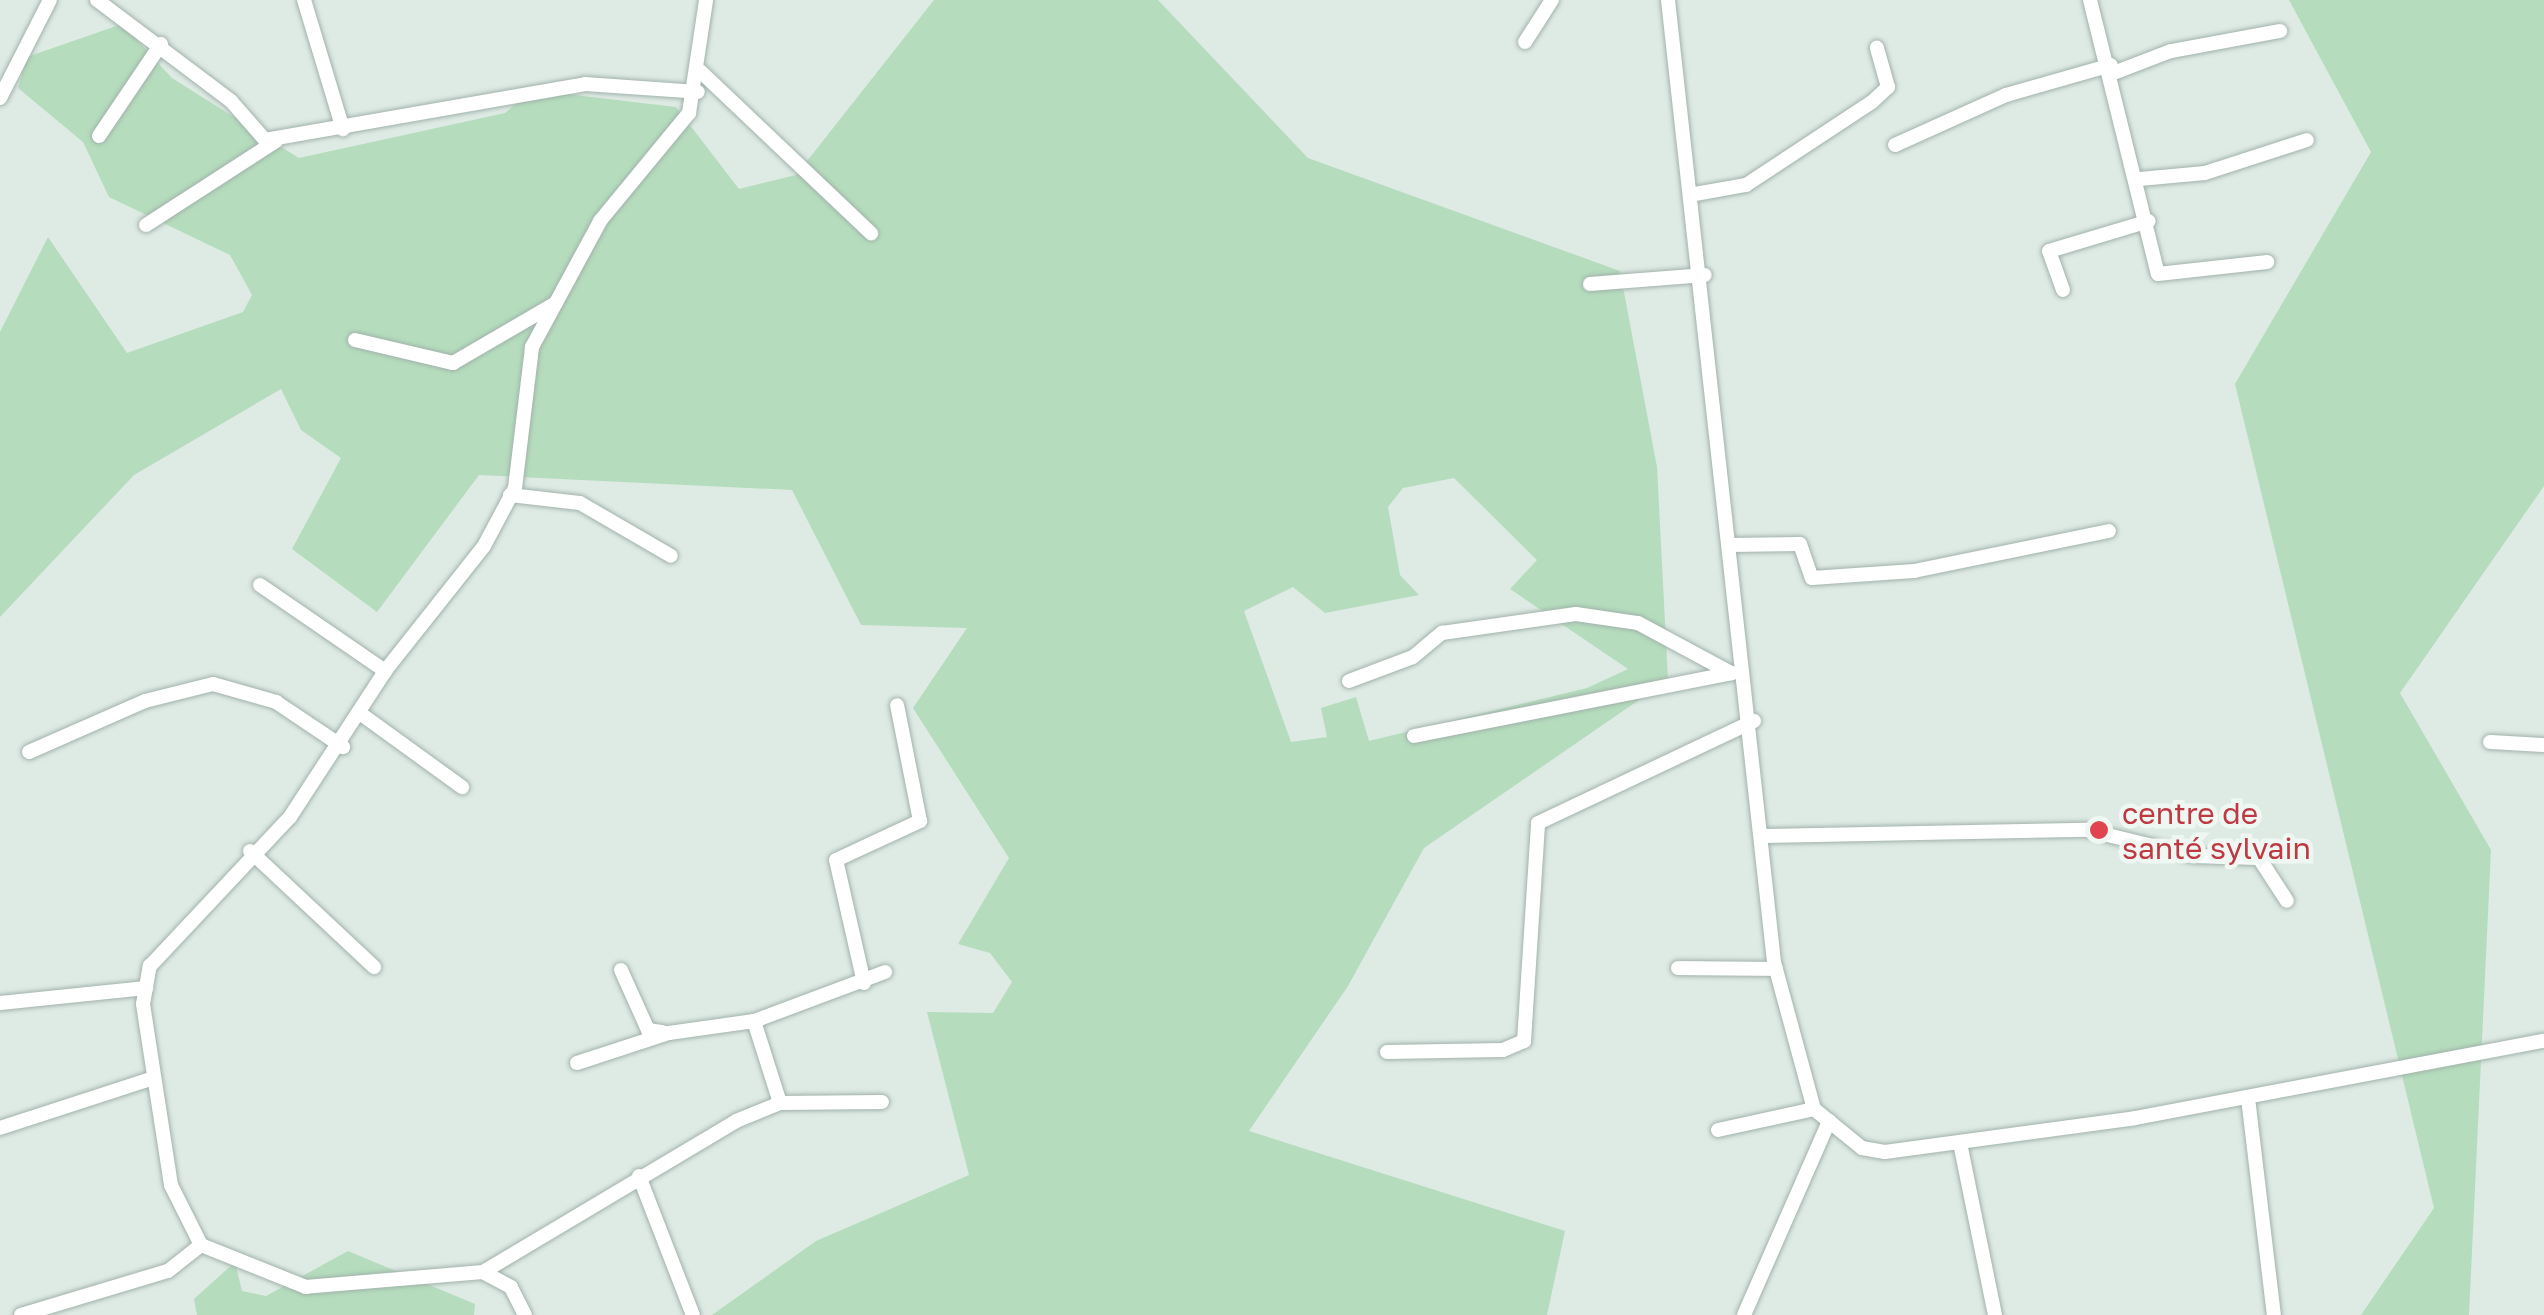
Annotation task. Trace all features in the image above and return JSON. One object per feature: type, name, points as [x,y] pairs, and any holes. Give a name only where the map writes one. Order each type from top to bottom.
[{"type":"street","points":[[0,98],[50,0]]},
{"type":"street","points":[[97,0],[160,44],[276,141]]},
{"type":"street","points":[[304,0],[343,129]]},
{"type":"street","points":[[706,0],[698,92],[600,220],[561,300],[532,347],[510,495],[468,574],[385,671],[343,747],[150,966],[146,988],[152,1080],[171,1185],[201,1245],[294,1286],[483,1272],[639,1176],[780,1103],[882,1102]]},
{"type":"street","points":[[1525,42],[1552,0]]},
{"type":"street","points":[[1668,0],[1695,194],[1730,545],[1754,721],[1776,969],[1814,1109],[1862,1148],[1885,1152],[2248,1098],[2544,1040]]},
{"type":"street","points":[[2090,0],[2140,179],[2158,274],[2267,262]]},
{"type":"street","points":[[1896,146],[2006,95],[2170,51],[2280,31]]},
{"type":"street","points":[[99,136],[160,44]]},
{"type":"street","points":[[1695,194],[1754,180],[1872,102],[1888,86],[1878,48]]},
{"type":"street","points":[[700,71],[871,233]]},
{"type":"street","points":[[146,225],[276,141],[585,84],[698,92]]},
{"type":"street","points":[[2140,179],[2205,172],[2307,140]]},
{"type":"street","points":[[2063,290],[2050,251],[2149,221]]},
{"type":"street","points":[[1590,284],[1704,276]]},
{"type":"street","points":[[355,340],[453,363],[561,300]]},
{"type":"street","points":[[510,495],[580,504],[671,556]]},
{"type":"street","points":[[1730,545],[1800,544],[1812,578],[1914,570],[2110,531]]},
{"type":"street","points":[[260,585],[385,671]]},
{"type":"street","points":[[1350,681],[1413,657],[1442,634],[1576,614],[1638,624],[1731,673]]},
{"type":"street","points":[[1414,736],[1747,670]]},
{"type":"street","points":[[29,752],[145,701],[213,684],[276,702],[343,747]]},
{"type":"street","points":[[864,983],[836,860],[920,820],[897,705]]},
{"type":"street","points":[[361,714],[462,787]]},
{"type":"street","points":[[1387,1052],[1504,1050],[1524,1041],[1538,823],[1754,721]]},
{"type":"street","points":[[2490,742],[2544,745]]},
{"type":"street","points":[[1765,836],[2087,830],[2194,856],[2259,858],[2287,900]]},
{"type":"street","points":[[250,851],[374,967]]},
{"type":"street","points":[[1678,968],[1776,969]]},
{"type":"street","points":[[621,970],[648,1030],[669,1033]]},
{"type":"street","points":[[577,1064],[669,1033],[754,1021],[885,972]]},
{"type":"street","points":[[0,1003],[146,988]]},
{"type":"street","points":[[754,1021],[780,1103]]},
{"type":"street","points":[[0,1128],[152,1080]]},
{"type":"street","points":[[2248,1098],[2274,1315]]},
{"type":"street","points":[[1718,1130],[1814,1109]]},
{"type":"street","points":[[1744,1315],[1830,1121]]},
{"type":"street","points":[[1960,1142],[1995,1315]]},
{"type":"street","points":[[639,1176],[693,1315]]},
{"type":"street","points":[[21,1315],[168,1271],[201,1245]]},
{"type":"street","points":[[483,1272],[511,1287],[525,1315]]},
{"type":"green space","points":[[934,0],[1158,0],[1308,158],[1620,271],[1657,467],[1668,680],[1424,848],[1348,986],[1249,1131],[1565,1231],[1547,1315],[712,1315],[816,1241],[969,1175],[927,1012],[993,1013],[1012,982],[990,953],[958,944],[1009,858],[913,708],[967,628],[861,625],[792,490],[479,475],[377,612],[292,549],[341,458],[301,430],[281,389],[134,475],[0,617],[0,332],[48,237],[127,353],[243,312],[252,295],[230,255],[109,197],[83,142],[18,88],[27,57],[122,24],[172,78],[299,158],[505,113],[532,90],[676,107],[739,189],[796,175]],"holes":[[[1454,478],[1537,560],[1510,589],[1628,669],[1587,688],[1369,741],[1356,697],[1321,708],[1327,737],[1291,742],[1244,611],[1293,587],[1325,613],[1419,595],[1400,575],[1388,507],[1403,488]]]},
{"type":"green space","points":[[2289,0],[2544,0],[2544,486],[2400,693],[2491,850],[2469,1315],[2361,1315],[2434,1208],[2235,384],[2371,152]]},
{"type":"green space","points":[[348,1251],[475,1304],[474,1315],[197,1315],[194,1299],[235,1262],[242,1291],[266,1296]]},
{"type":"place","name":"centre de santé sylvain","points":[[2099,830]]}]
